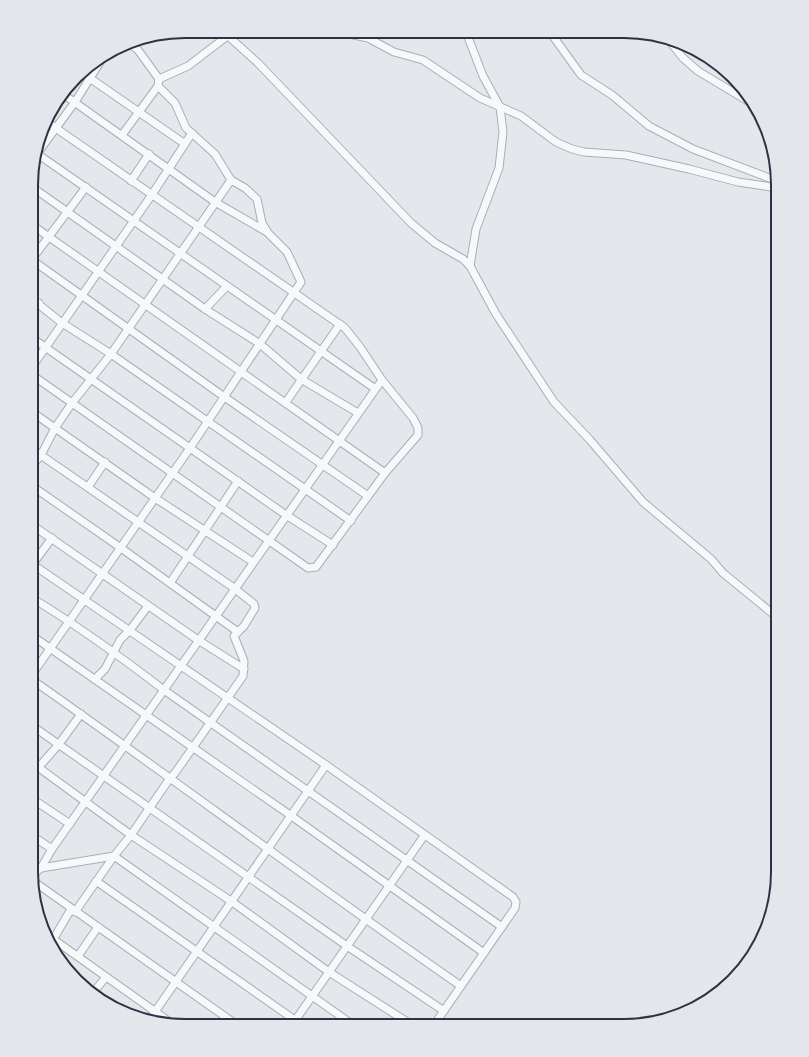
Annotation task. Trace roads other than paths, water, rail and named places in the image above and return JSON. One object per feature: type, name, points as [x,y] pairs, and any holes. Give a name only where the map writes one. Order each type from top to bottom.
[{"type":"street","points":[[122,135],[158,83],[188,66],[204,52],[225,38]]},
{"type":"street","points":[[230,38],[258,63],[411,223],[430,240],[463,259],[470,266],[496,314],[558,407],[590,440],[646,506],[711,559],[723,573],[771,612]]},
{"type":"street","points":[[368,38],[394,52],[423,60],[480,98],[521,116],[556,142],[572,149],[584,152],[626,155],[690,169],[738,182],[771,187]]},
{"type":"street","points":[[468,38],[483,76],[500,108],[503,132],[499,168],[476,229],[470,266]]},
{"type":"street","points":[[554,38],[581,75],[612,95],[649,126],[693,149],[771,179]]},
{"type":"street","points":[[38,667],[190,448],[295,293],[301,280],[292,266],[287,252],[268,232],[262,223],[257,199],[245,188],[230,180],[215,154],[183,124],[175,103],[158,83],[138,50],[134,47]]},
{"type":"street","points":[[674,47],[683,58],[698,71],[743,98]]},
{"type":"street","points":[[44,144],[75,102],[97,67]]},
{"type":"street","points":[[86,76],[185,144]]},
{"type":"street","points":[[67,97],[215,202],[268,232]]},
{"type":"street","points":[[38,379],[172,474],[308,568],[312,569],[316,567],[333,545],[385,473],[414,442],[418,435],[418,428],[413,418],[382,380],[356,342],[340,324],[151,196],[51,124]]},
{"type":"street","points":[[38,359],[151,196],[192,133]]},
{"type":"street","points":[[131,181],[149,154]]},
{"type":"street","points":[[41,157],[134,220],[180,254],[374,388]]},
{"type":"street","points":[[38,459],[55,428],[72,403],[89,379],[110,354],[230,180]]},
{"type":"street","points":[[38,252],[86,187]]},
{"type":"street","points":[[38,191],[117,245],[206,309],[260,344],[301,379],[358,413]]},
{"type":"street","points":[[38,229],[385,473]]},
{"type":"street","points":[[38,264],[368,496]]},
{"type":"street","points":[[206,309],[227,286]]},
{"type":"street","points":[[39,303],[62,323],[110,354],[351,520]]},
{"type":"street","points":[[286,402],[340,324]]},
{"type":"street","points":[[38,342],[286,515],[333,545]]},
{"type":"street","points":[[38,871],[374,388],[382,380]]},
{"type":"street","points":[[38,416],[155,498],[253,562]]},
{"type":"street","points":[[38,453],[234,588],[254,604],[255,608],[244,626],[234,638],[244,661],[242,676],[211,723],[131,834],[73,910],[54,939]]},
{"type":"street","points":[[88,488],[105,462]]},
{"type":"street","points":[[170,583],[238,481]]},
{"type":"street","points":[[38,490],[238,632]]},
{"type":"street","points":[[38,529],[148,606],[244,669]]},
{"type":"street","points":[[38,556],[52,538]]},
{"type":"street","points":[[38,568],[326,765],[513,898],[516,902],[515,908],[439,1019]]},
{"type":"street","points":[[38,602],[70,621],[164,690],[502,927]]},
{"type":"street","points":[[95,679],[105,669],[120,640],[130,630],[148,606]]},
{"type":"street","points":[[38,639],[484,953]]},
{"type":"street","points":[[38,682],[365,920],[461,986]]},
{"type":"street","points":[[81,714],[59,744],[38,767],[86,800],[131,834],[232,901],[330,972],[403,1019]]},
{"type":"street","points":[[38,729],[347,946],[444,1011]]},
{"type":"street","points":[[152,1015],[307,790],[326,765]]},
{"type":"street","points":[[38,803],[70,824]]},
{"type":"street","points":[[299,1019],[347,946],[424,836]]},
{"type":"street","points":[[38,840],[52,849]]},
{"type":"street","points":[[41,868],[114,856],[344,1019]]},
{"type":"street","points":[[96,881],[289,1019]]},
{"type":"street","points":[[38,885],[228,1019]]},
{"type":"street","points":[[78,956],[98,927]]},
{"type":"street","points":[[57,945],[78,956],[164,1018]]},
{"type":"street","points":[[96,989],[106,976]]}]
